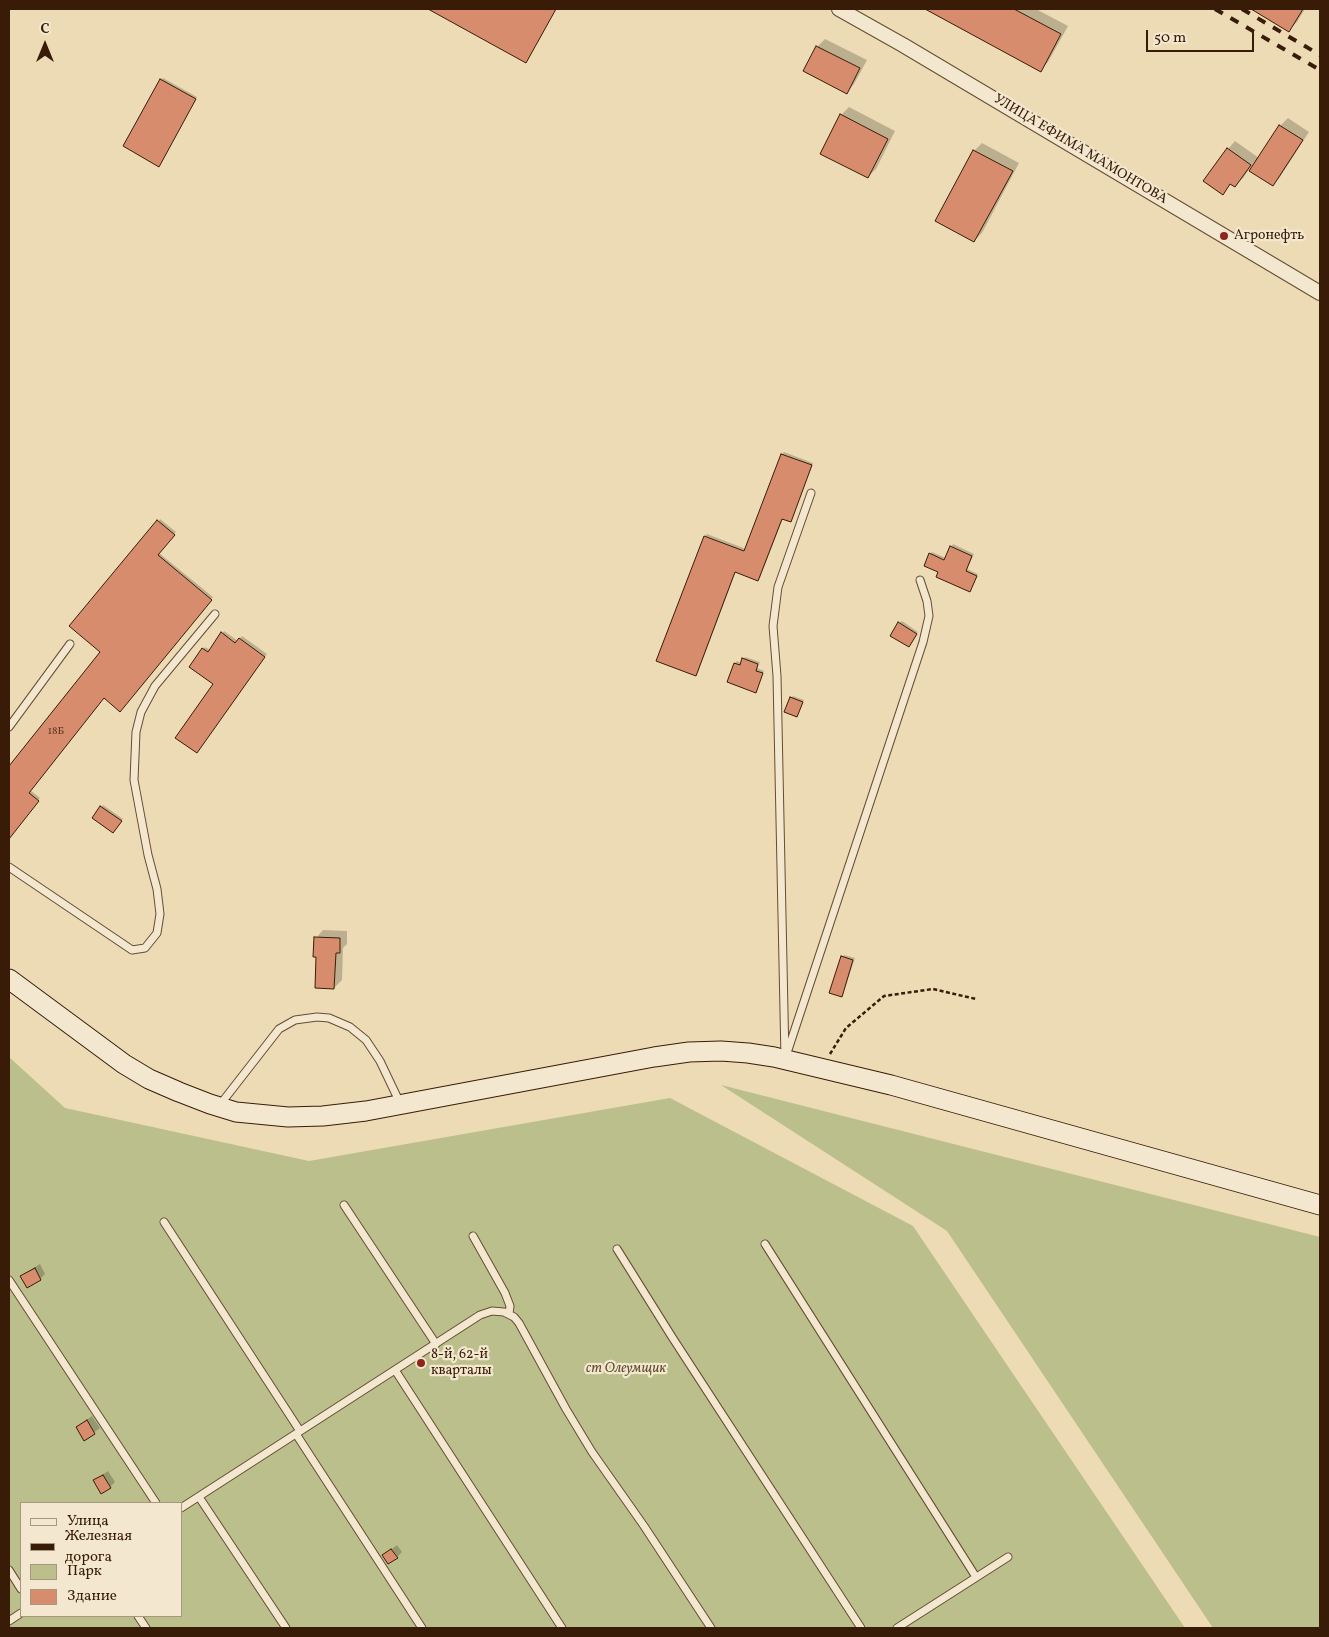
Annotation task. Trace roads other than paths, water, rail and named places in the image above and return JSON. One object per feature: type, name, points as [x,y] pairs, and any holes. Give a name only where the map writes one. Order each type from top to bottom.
[{"type":"street","name":"УЛИЦА ЕФИМА МАМОНТОВА","points":[[839,9],[1320,293]]},
{"type":"street","points":[[9,979],[124,1064],[179,1092],[236,1112],[288,1117],[332,1115],[401,1105],[623,1062],[689,1052],[721,1051],[748,1053],[785,1059],[901,1088],[1320,1205]]},
{"type":"lane","points":[[785,1059],[777,676],[773,626],[778,588],[811,493]]},
{"type":"lane","points":[[785,1059],[923,642],[929,616],[927,601],[920,580]]},
{"type":"lane","points":[[9,867],[132,950],[145,948],[158,933],[160,914],[157,889],[148,855],[134,780],[136,732],[141,712],[155,686],[215,614]]},
{"type":"lane","points":[[9,727],[70,644]]},
{"type":"lane","points":[[219,1106],[279,1029],[295,1020],[317,1016],[328,1018],[350,1027],[366,1040],[373,1048],[384,1068],[401,1105]]},
{"type":"lane","points":[[344,1205],[436,1344]]},
{"type":"lane","points":[[164,1222],[422,1628]]},
{"type":"lane","points":[[473,1236],[505,1293],[510,1306],[510,1314]]},
{"type":"lane","points":[[765,1244],[976,1577]]},
{"type":"lane","points":[[617,1249],[861,1628]]},
{"type":"lane","points":[[9,1280],[155,1502]]},
{"type":"lane","points":[[182,1507],[480,1315],[504,1312],[510,1314],[519,1323],[592,1452],[644,1526],[711,1628]]},
{"type":"lane","points":[[395,1370],[562,1628]]},
{"type":"lane","points":[[199,1497],[286,1628]]},
{"type":"lane","points":[[897,1628],[1008,1557]]},
{"type":"lane","points":[[9,1570],[20,1587]]},
{"type":"lane","points":[[9,1621],[20,1614]]},
{"type":"lane","points":[[139,1617],[146,1628]]},
{"type":"railway","points":[[1215,9],[1320,70]]},
{"type":"railway","points":[[1242,9],[1320,55]]},
{"type":"place","name":"Агронефть","points":[[1224,236]]},
{"type":"place","name":"8-й, 62-й кварталы","points":[[421,1363]]},
{"type":"park label","name":"ст Олеумщик","points":[[626,1369]]}]
